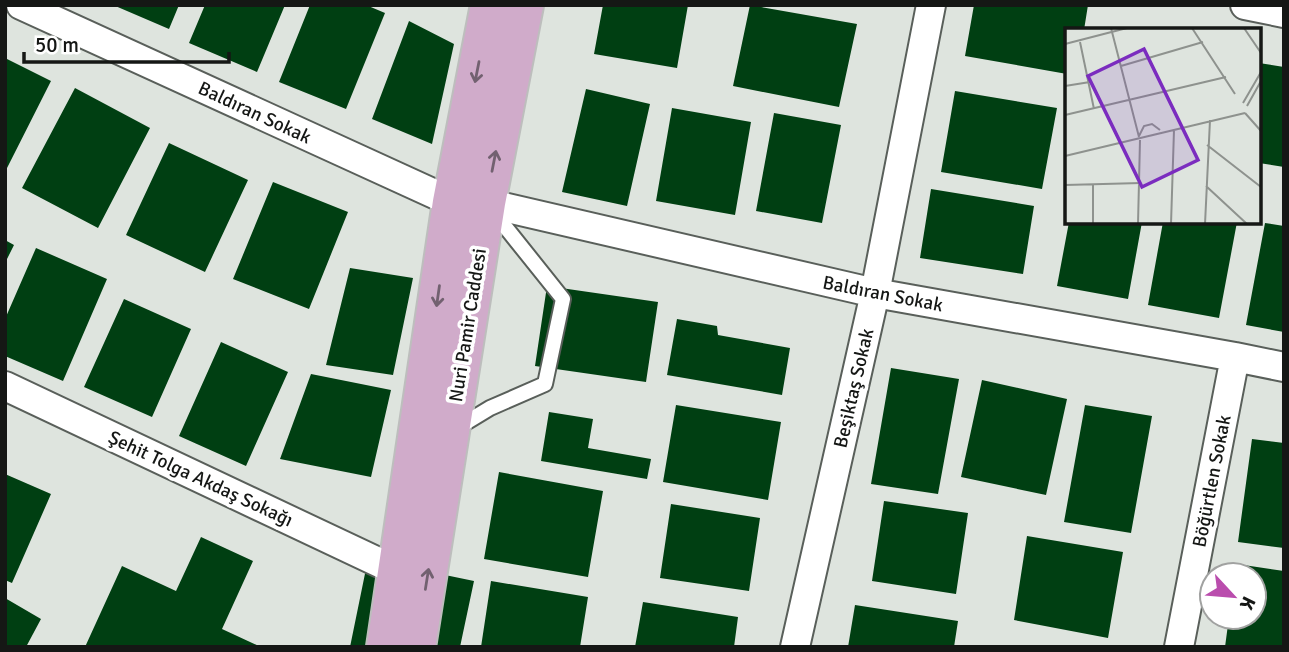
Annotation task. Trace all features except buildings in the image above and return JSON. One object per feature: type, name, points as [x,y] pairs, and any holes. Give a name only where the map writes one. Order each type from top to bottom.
[{"type":"main road","name":"Nuri Pamir Caddesi","points":[[416,647],[450,433],[469,202],[490,5]]},
{"type":"main road","name":"Nuri Pamir Caddesi","points":[[386,647],[397,571],[469,202],[524,5]]},
{"type":"street","name":"Beşiktaş Sokak","points":[[795,647],[875,293],[931,5]]},
{"type":"street","points":[[1245,5],[1284,13]]},
{"type":"street","name":"Baldıran Sokak","points":[[33,8],[469,202],[875,293],[1284,368]]},
{"type":"street","name":"Böğürtlen Sokak","points":[[1179,647],[1235,357]]},
{"type":"street","name":"Şehit Tolga Akdaş Sokağı","points":[[5,386],[397,571]]},
{"type":"lane","points":[[450,433],[489,408],[545,384],[563,299],[469,202]]}]
